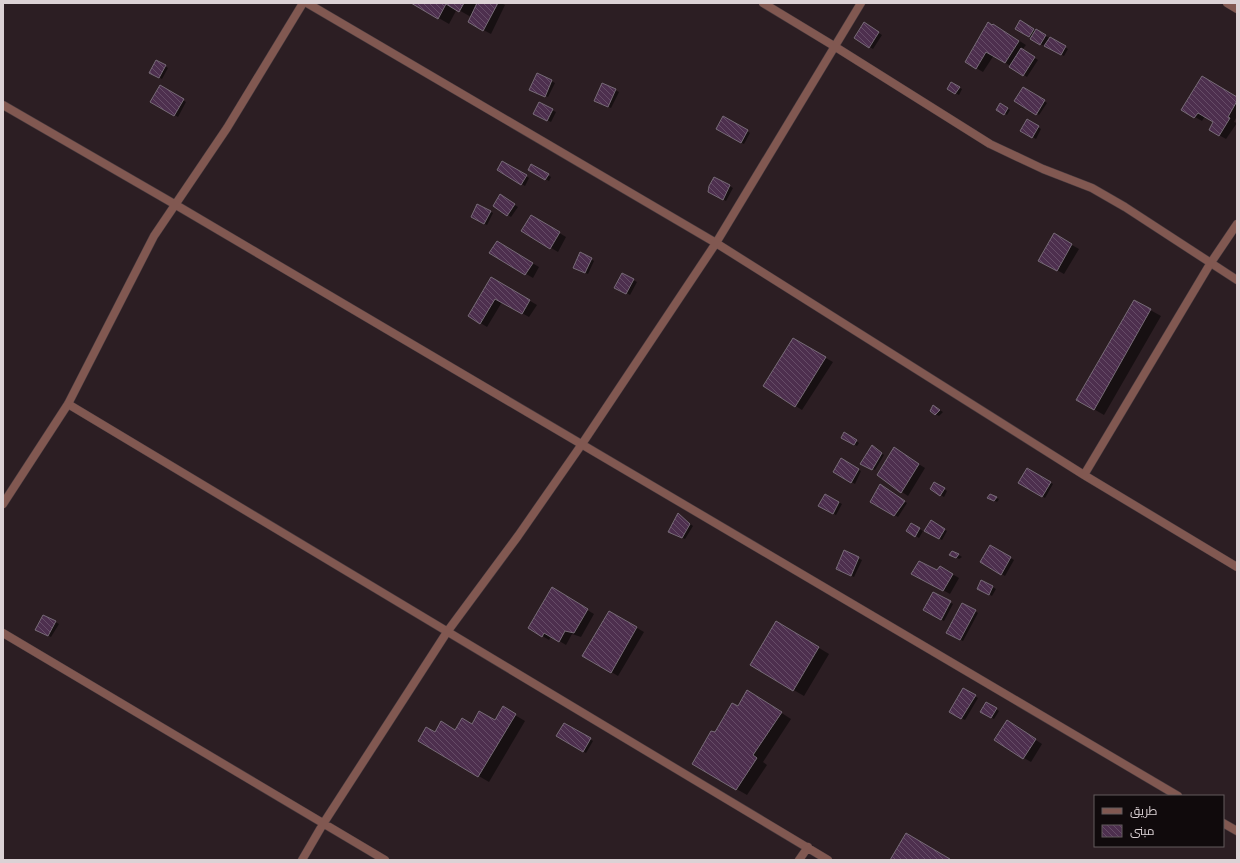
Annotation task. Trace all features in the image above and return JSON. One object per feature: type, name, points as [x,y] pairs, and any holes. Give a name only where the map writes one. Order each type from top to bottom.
[{"type":"street","points":[[3,504],[68,404],[154,236],[227,128],[303,3]]},
{"type":"street","points":[[307,3],[716,243],[1084,475],[1237,567]]},
{"type":"street","points":[[763,3],[990,144],[1043,170],[1092,188],[1125,207],[1210,264],[1237,280]]},
{"type":"street","points":[[302,860],[323,824],[447,632],[518,536],[582,444],[716,243],[861,3]]},
{"type":"street","points":[[1226,3],[1237,9]]},
{"type":"street","points":[[3,105],[176,205],[1176,795]]},
{"type":"street","points":[[1084,475],[1210,264],[1237,224]]},
{"type":"street","points":[[68,404],[828,860]]},
{"type":"street","points":[[3,633],[385,860]]},
{"type":"street","points":[[1224,823],[1237,831]]},
{"type":"street","points":[[799,860],[808,847]]},
{"type":"building","points":[[411,3],[464,3],[459,12],[446,4],[438,19]]},
{"type":"building","points":[[477,3],[498,3],[483,31],[468,22]]},
{"type":"building","points":[[1020,20],[1034,29],[1029,37],[1015,29]]},
{"type":"building","points":[[864,22],[879,32],[869,48],[854,38]]},
{"type":"building","points":[[988,22],[1019,41],[1005,63],[986,52],[976,69],[965,62]]},
{"type":"building","points":[[1036,29],[1046,35],[1040,45],[1030,39]]},
{"type":"building","points":[[1050,37],[1066,46],[1061,55],[1044,46]]},
{"type":"building","points":[[1021,48],[1035,57],[1023,76],[1009,67]]},
{"type":"building","points":[[156,60],[166,65],[159,78],[149,73]]},
{"type":"building","points":[[537,73],[552,80],[545,97],[529,90]]},
{"type":"building","points":[[1202,76],[1237,97],[1237,101],[1228,117],[1230,118],[1219,136],[1209,130],[1213,122],[1198,113],[1194,118],[1181,110]]},
{"type":"building","points":[[951,82],[960,87],[955,94],[947,89]]},
{"type":"building","points":[[602,83],[616,89],[608,107],[594,101]]},
{"type":"building","points":[[160,85],[184,99],[174,116],[150,102]]},
{"type":"building","points":[[1023,87],[1045,100],[1036,115],[1014,101]]},
{"type":"building","points":[[539,102],[553,109],[547,121],[533,114]]},
{"type":"building","points":[[1000,103],[1008,108],[1004,115],[996,110]]},
{"type":"building","points":[[723,116],[748,130],[741,143],[716,129]]},
{"type":"building","points":[[1027,119],[1039,126],[1032,138],[1020,131]]},
{"type":"building","points":[[502,161],[527,175],[521,185],[497,170]]},
{"type":"building","points":[[531,164],[549,174],[545,180],[528,170]]},
{"type":"building","points":[[714,177],[730,185],[723,200],[708,192],[709,186]]},
{"type":"building","points":[[500,194],[515,204],[507,216],[493,206]]},
{"type":"building","points":[[477,204],[491,211],[484,224],[471,217]]},
{"type":"building","points":[[531,215],[560,232],[550,249],[521,231]]},
{"type":"building","points":[[1054,233],[1072,244],[1057,271],[1038,261]]},
{"type":"building","points":[[497,241],[533,263],[525,275],[489,253]]},
{"type":"building","points":[[580,252],[592,258],[585,273],[573,268]]},
{"type":"building","points":[[622,273],[634,279],[626,294],[614,288]]},
{"type":"building","points":[[491,277],[530,300],[522,314],[495,299],[480,324],[468,316]]},
{"type":"building","points":[[1134,300],[1151,309],[1094,410],[1076,400]]},
{"type":"building","points":[[793,338],[826,357],[795,407],[763,386]]},
{"type":"building","points":[[933,405],[940,410],[935,415],[930,411]]},
{"type":"building","points":[[844,432],[857,440],[854,445],[841,438]]},
{"type":"building","points":[[872,445],[882,453],[872,470],[860,464]]},
{"type":"building","points":[[894,447],[919,464],[901,493],[877,475]]},
{"type":"building","points":[[841,458],[859,469],[851,483],[833,472]]},
{"type":"building","points":[[1027,468],[1051,482],[1042,497],[1018,483]]},
{"type":"building","points":[[934,482],[945,488],[940,496],[930,489]]},
{"type":"building","points":[[880,484],[905,501],[894,516],[870,502]]},
{"type":"building","points":[[825,494],[839,502],[833,514],[818,506]]},
{"type":"building","points":[[990,494],[997,497],[994,501],[987,498]]},
{"type":"building","points":[[678,513],[690,524],[682,538],[668,532]]},
{"type":"building","points":[[931,520],[945,529],[939,539],[924,531]]},
{"type":"building","points":[[911,523],[920,528],[915,537],[906,531]]},
{"type":"building","points":[[990,545],[1011,557],[1001,575],[980,562]]},
{"type":"building","points":[[844,550],[859,557],[851,576],[836,569]]},
{"type":"building","points":[[952,551],[959,554],[956,558],[949,555]]},
{"type":"building","points":[[919,561],[937,570],[940,566],[953,574],[943,591],[911,574]]},
{"type":"building","points":[[981,580],[993,586],[989,595],[977,589]]},
{"type":"building","points":[[552,587],[588,609],[574,633],[565,631],[559,642],[544,633],[542,637],[528,628]]},
{"type":"building","points":[[933,592],[951,601],[941,620],[923,610]]},
{"type":"building","points":[[962,603],[976,610],[960,640],[946,633]]},
{"type":"building","points":[[609,611],[637,627],[611,673],[582,656]]},
{"type":"building","points":[[43,615],[56,621],[48,636],[35,630]]},
{"type":"building","points":[[776,621],[819,647],[793,691],[750,665]]},
{"type":"building","points":[[963,688],[976,695],[961,719],[949,712]]},
{"type":"building","points":[[747,690],[782,712],[753,755],[757,758],[736,790],[692,764],[711,731],[715,732],[732,703],[738,706]]},
{"type":"building","points":[[986,702],[997,708],[991,718],[980,712]]},
{"type":"building","points":[[503,706],[516,714],[478,777],[418,741],[426,727],[435,732],[441,721],[455,730],[462,718],[472,724],[479,711],[495,720]]},
{"type":"building","points":[[1007,720],[1036,739],[1023,759],[994,740]]},
{"type":"building","points":[[564,723],[591,738],[583,752],[556,736]]},
{"type":"building","points":[[906,833],[950,859],[950,860],[890,860]]}]
